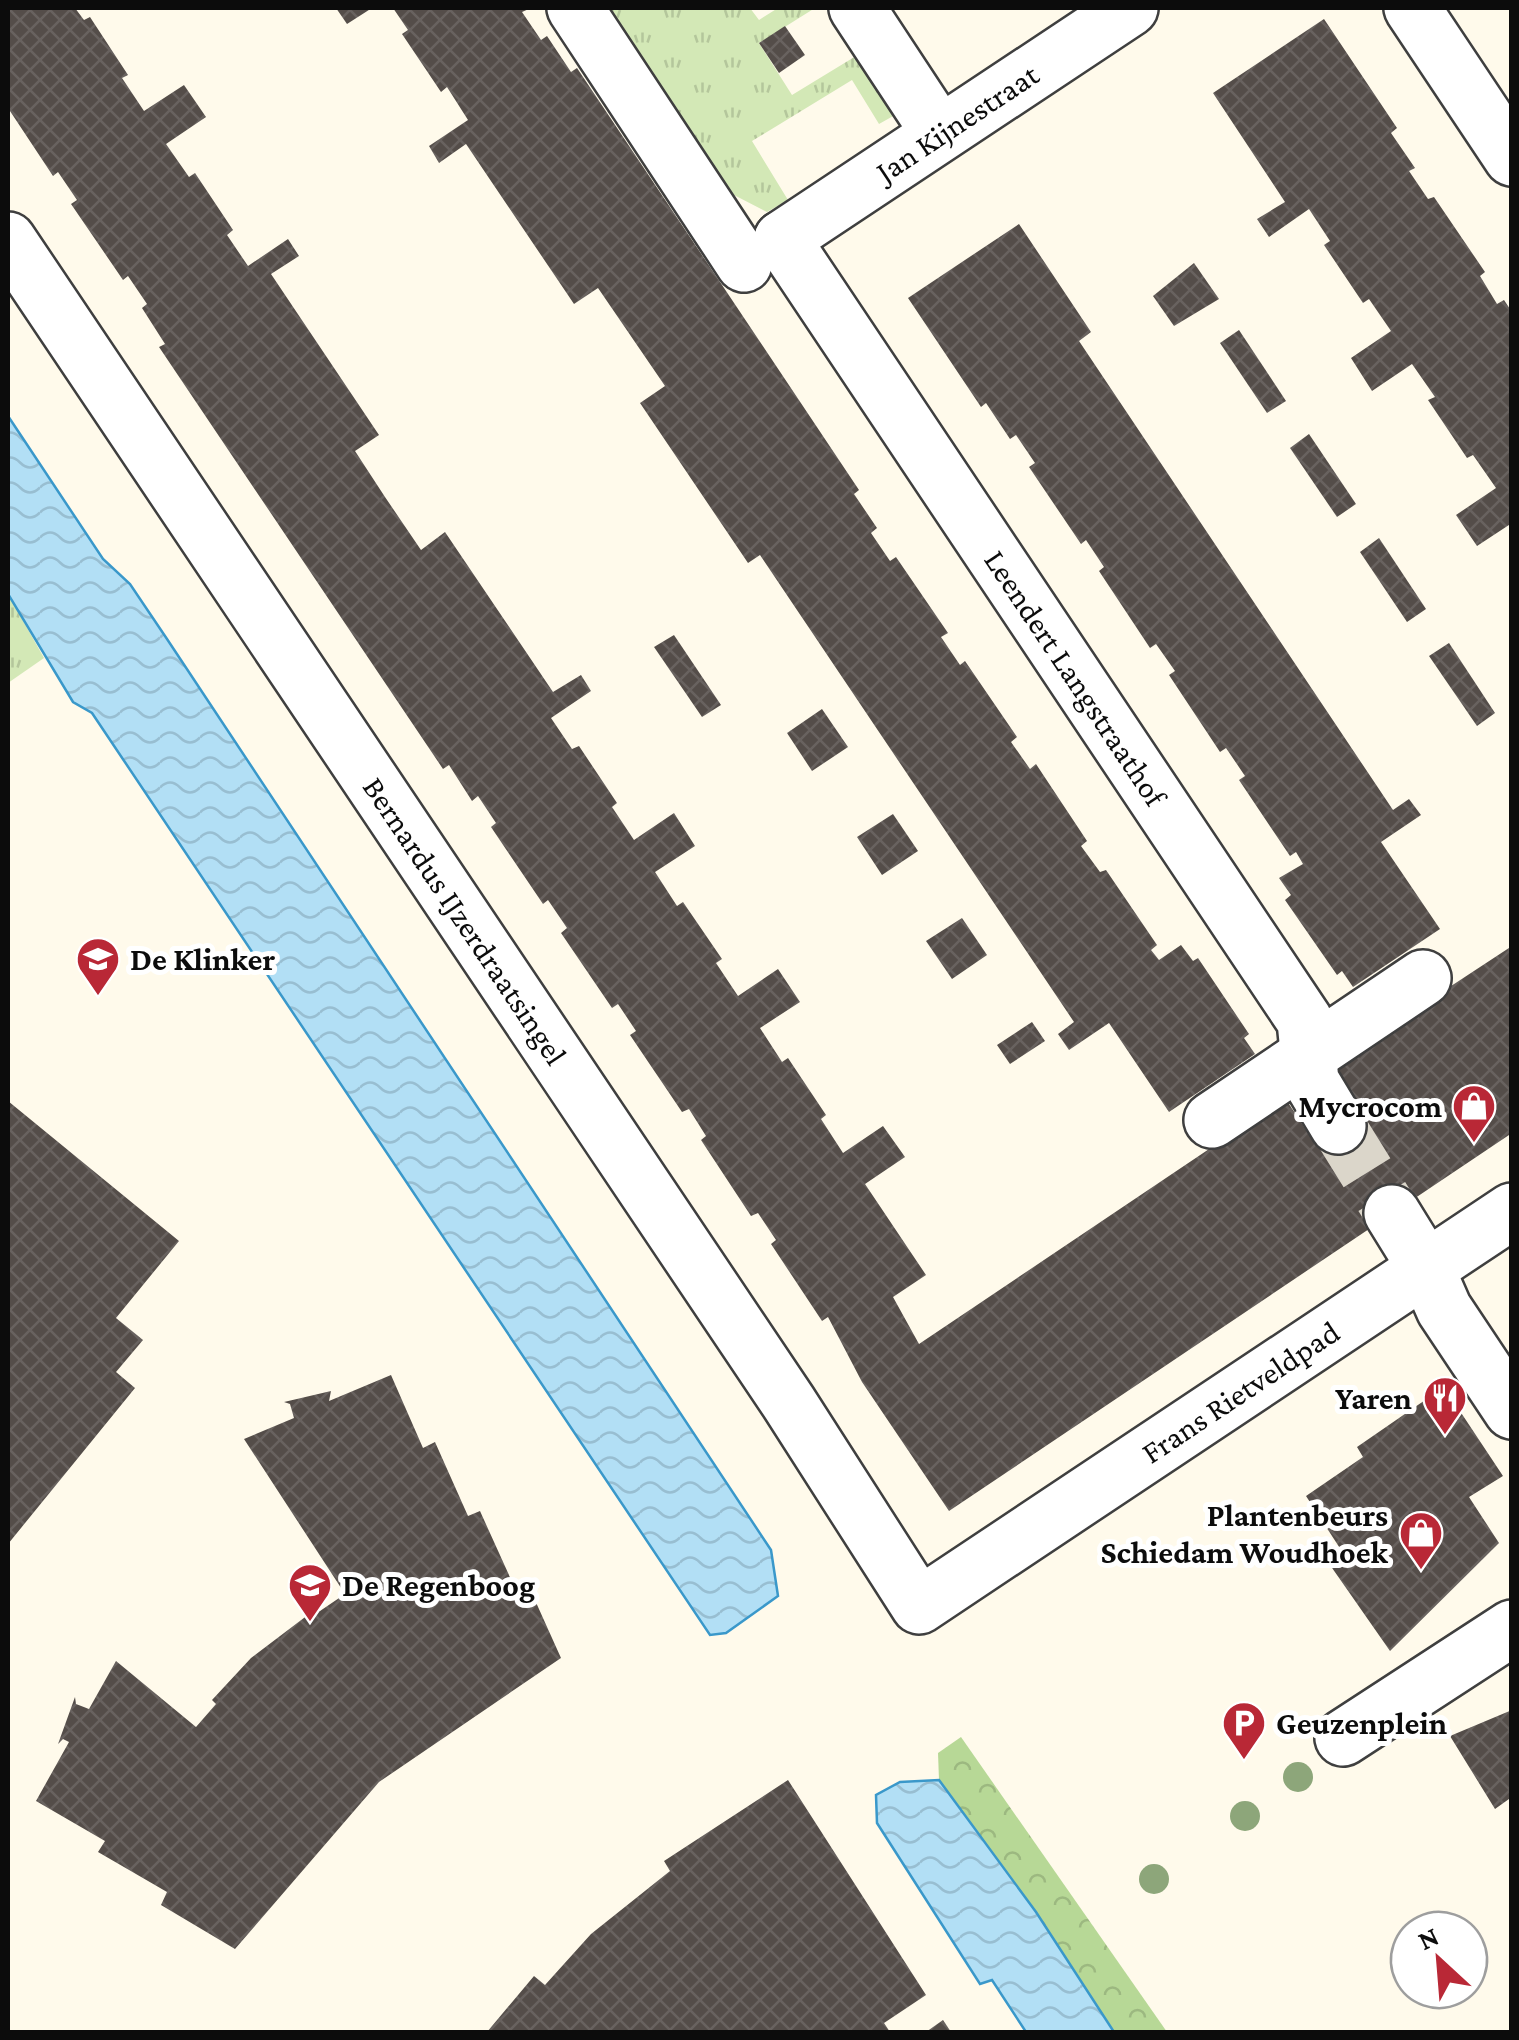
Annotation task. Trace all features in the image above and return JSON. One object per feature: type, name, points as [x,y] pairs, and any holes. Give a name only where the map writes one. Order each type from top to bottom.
[{"type":"street","name":"Leendert Langstraathof","points":[[575,8],[763,251],[1305,1021],[1311,1081],[1338,1126]]},
{"type":"street","points":[[857,8],[938,131]]},
{"type":"street","name":"Jan Kijnestraat","points":[[763,251],[938,131],[1130,8]]},
{"type":"street","points":[[1412,8],[1512,158]]},
{"type":"street","name":"Bernardus IJzerdraatsingel","points":[[8,240],[790,1403],[919,1606]]},
{"type":"street","points":[[1212,1120],[1423,978]]},
{"type":"street","name":"Frans Rietveldpad","points":[[919,1606],[1512,1212]]},
{"type":"street","points":[[1392,1213],[1426,1268],[1444,1309],[1512,1411]]},
{"type":"street","points":[[1343,1738],[1512,1628]]},
{"type":"green space","points":[[606,8],[750,8],[759,20],[778,8],[815,8],[759,43],[792,95],[856,56],[895,115],[879,124],[852,80],[752,141],[788,200],[767,212],[734,195]]},
{"type":"green space","points":[[8,594],[44,658],[8,683]]},
{"type":"green space","points":[[961,1737],[1167,2032],[1110,2032],[939,1780],[938,1753]]},
{"type":"water","points":[[8,416],[103,559],[130,584],[771,1550],[778,1596],[726,1633],[710,1635],[92,713],[73,702],[8,594]]},
{"type":"water","points":[[939,1780],[1036,1912],[1114,2032],[1026,2032],[992,1980],[980,1984],[877,1823],[876,1795],[900,1782]]},
{"type":"building","points":[[8,8],[75,8],[84,20],[90,17],[128,75],[122,78],[144,111],[184,85],[206,117],[166,144],[189,177],[195,173],[233,230],[227,235],[248,266],[288,239],[299,256],[271,274],[379,435],[355,451],[385,497],[421,550],[445,532],[553,692],[581,675],[591,691],[551,718],[572,749],[579,746],[617,803],[612,807],[634,840],[674,813],[695,846],[655,872],[677,906],[683,902],[722,959],[716,963],[738,996],[778,969],[800,1002],[760,1028],[782,1062],[788,1058],[826,1115],[821,1119],[843,1153],[883,1126],[905,1157],[865,1184],[926,1275],[893,1297],[919,1344],[1285,1098],[1314,1142],[1360,1112],[1338,1078],[1343,1057],[1512,946],[1512,1133],[949,1511],[862,1382],[828,1317],[822,1321],[771,1244],[776,1240],[758,1213],[751,1216],[701,1140],[706,1136],[689,1109],[682,1112],[630,1035],[636,1031],[618,1004],[612,1008],[561,933],[567,928],[548,900],[543,904],[491,827],[496,823],[478,796],[472,801],[449,765],[443,769],[159,347],[165,344],[142,308],[147,304],[128,276],[123,280],[71,204],[77,200],[58,172],[53,176],[8,108]]},
{"type":"building","points":[[336,8],[372,8],[347,24]]},
{"type":"building","points":[[393,8],[531,8],[522,12],[541,40],[547,36],[571,72],[577,68],[859,490],[854,494],[877,528],[871,533],[890,561],[896,557],[948,633],[941,637],[960,665],[965,661],[1017,737],[1011,742],[1030,769],[1036,764],[1087,841],[1081,846],[1100,872],[1106,870],[1157,945],[1151,950],[1159,960],[1181,945],[1193,961],[1198,958],[1249,1034],[1244,1038],[1255,1054],[1169,1112],[1109,1023],[1069,1050],[1058,1034],[1074,1022],[760,555],[748,563],[640,403],[665,386],[598,288],[574,304],[466,144],[439,163],[429,146],[468,120],[447,87],[441,92],[402,34],[408,30]]},
{"type":"building","points":[[1324,19],[1397,128],[1391,133],[1415,168],[1409,171],[1428,199],[1434,197],[1485,272],[1480,276],[1497,304],[1504,300],[1512,312],[1512,523],[1477,546],[1456,515],[1496,488],[1473,455],[1467,458],[1428,400],[1435,397],[1412,364],[1372,391],[1351,358],[1391,331],[1369,299],[1363,303],[1324,245],[1330,241],[1309,209],[1269,237],[1257,219],[1285,202],[1213,93]]},
{"type":"building","points":[[785,26],[805,55],[779,73],[759,43]]},
{"type":"building","points":[[1019,224],[1091,332],[1079,341],[1393,810],[1409,799],[1421,815],[1381,842],[1440,929],[1353,987],[1342,971],[1337,975],[1285,900],[1291,895],[1279,878],[1303,864],[1296,852],[1290,856],[1239,780],[1245,776],[1226,748],[1220,752],[1169,675],[1175,671],[1156,644],[1150,648],[1099,571],[1104,567],[1086,540],[1081,544],[1029,467],[1035,463],[1016,435],[1010,439],[986,403],[981,407],[908,298]]},
{"type":"building","points":[[1194,263],[1219,299],[1174,326],[1153,296]]},
{"type":"building","points":[[1239,330],[1286,401],[1267,413],[1220,343]]},
{"type":"building","points":[[1309,434],[1356,504],[1337,517],[1290,448]]},
{"type":"building","points":[[1379,538],[1426,609],[1407,622],[1360,552]]},
{"type":"building","points":[[674,635],[721,705],[702,717],[654,647]]},
{"type":"building","points":[[1449,643],[1495,713],[1477,726],[1429,656]]},
{"type":"building","points":[[822,709],[848,747],[812,771],[787,733]]},
{"type":"building","points":[[893,814],[918,851],[882,875],[857,837]]},
{"type":"building","points":[[962,918],[987,955],[952,979],[926,941]]},
{"type":"building","points":[[1032,1022],[1045,1041],[1010,1064],[997,1045]]},
{"type":"building","points":[[8,1101],[179,1241],[116,1318],[143,1340],[116,1372],[135,1388],[8,1544]]},
{"type":"building","points":[[391,1375],[423,1448],[435,1442],[468,1516],[480,1511],[513,1584],[525,1578],[561,1658],[379,1782],[235,1949],[161,1905],[167,1892],[98,1852],[105,1841],[36,1801],[69,1742],[63,1739],[58,1744],[75,1697],[76,1704],[89,1709],[116,1661],[196,1727],[216,1704],[212,1700],[251,1658],[317,1608],[320,1611],[345,1594],[244,1439],[294,1418],[290,1404],[284,1402],[331,1391],[329,1401]]},
{"type":"building","points":[[1444,1387],[1503,1476],[1469,1497],[1499,1543],[1390,1651],[1330,1565],[1345,1556],[1306,1496],[1363,1457],[1357,1447]]},
{"type":"building","points":[[1512,1710],[1512,1803],[1509,1799],[1495,1809],[1450,1736]]},
{"type":"building","points":[[788,1780],[926,1995],[884,2023],[890,2032],[487,2032],[534,1976],[545,1985],[591,1934],[670,1871],[664,1861]]},
{"type":"building","points":[[943,2020],[951,2032],[926,2032]]},
{"type":"tunnel","points":[[1338,1126],[1392,1213]]},
{"type":"place","name":"De Klinker","points":[[98,997]]},
{"type":"place","name":"Mycrocom","points":[[1474,1144]]},
{"type":"place","name":"Yaren","points":[[1445,1436]]},
{"type":"place","name":"Plantenbeurs Schiedam Woudhoek","points":[[1421,1571]]},
{"type":"place","name":"De Regenboog","points":[[310,1623]]},
{"type":"place","name":"Geuzenplein","points":[[1244,1761]]}]
